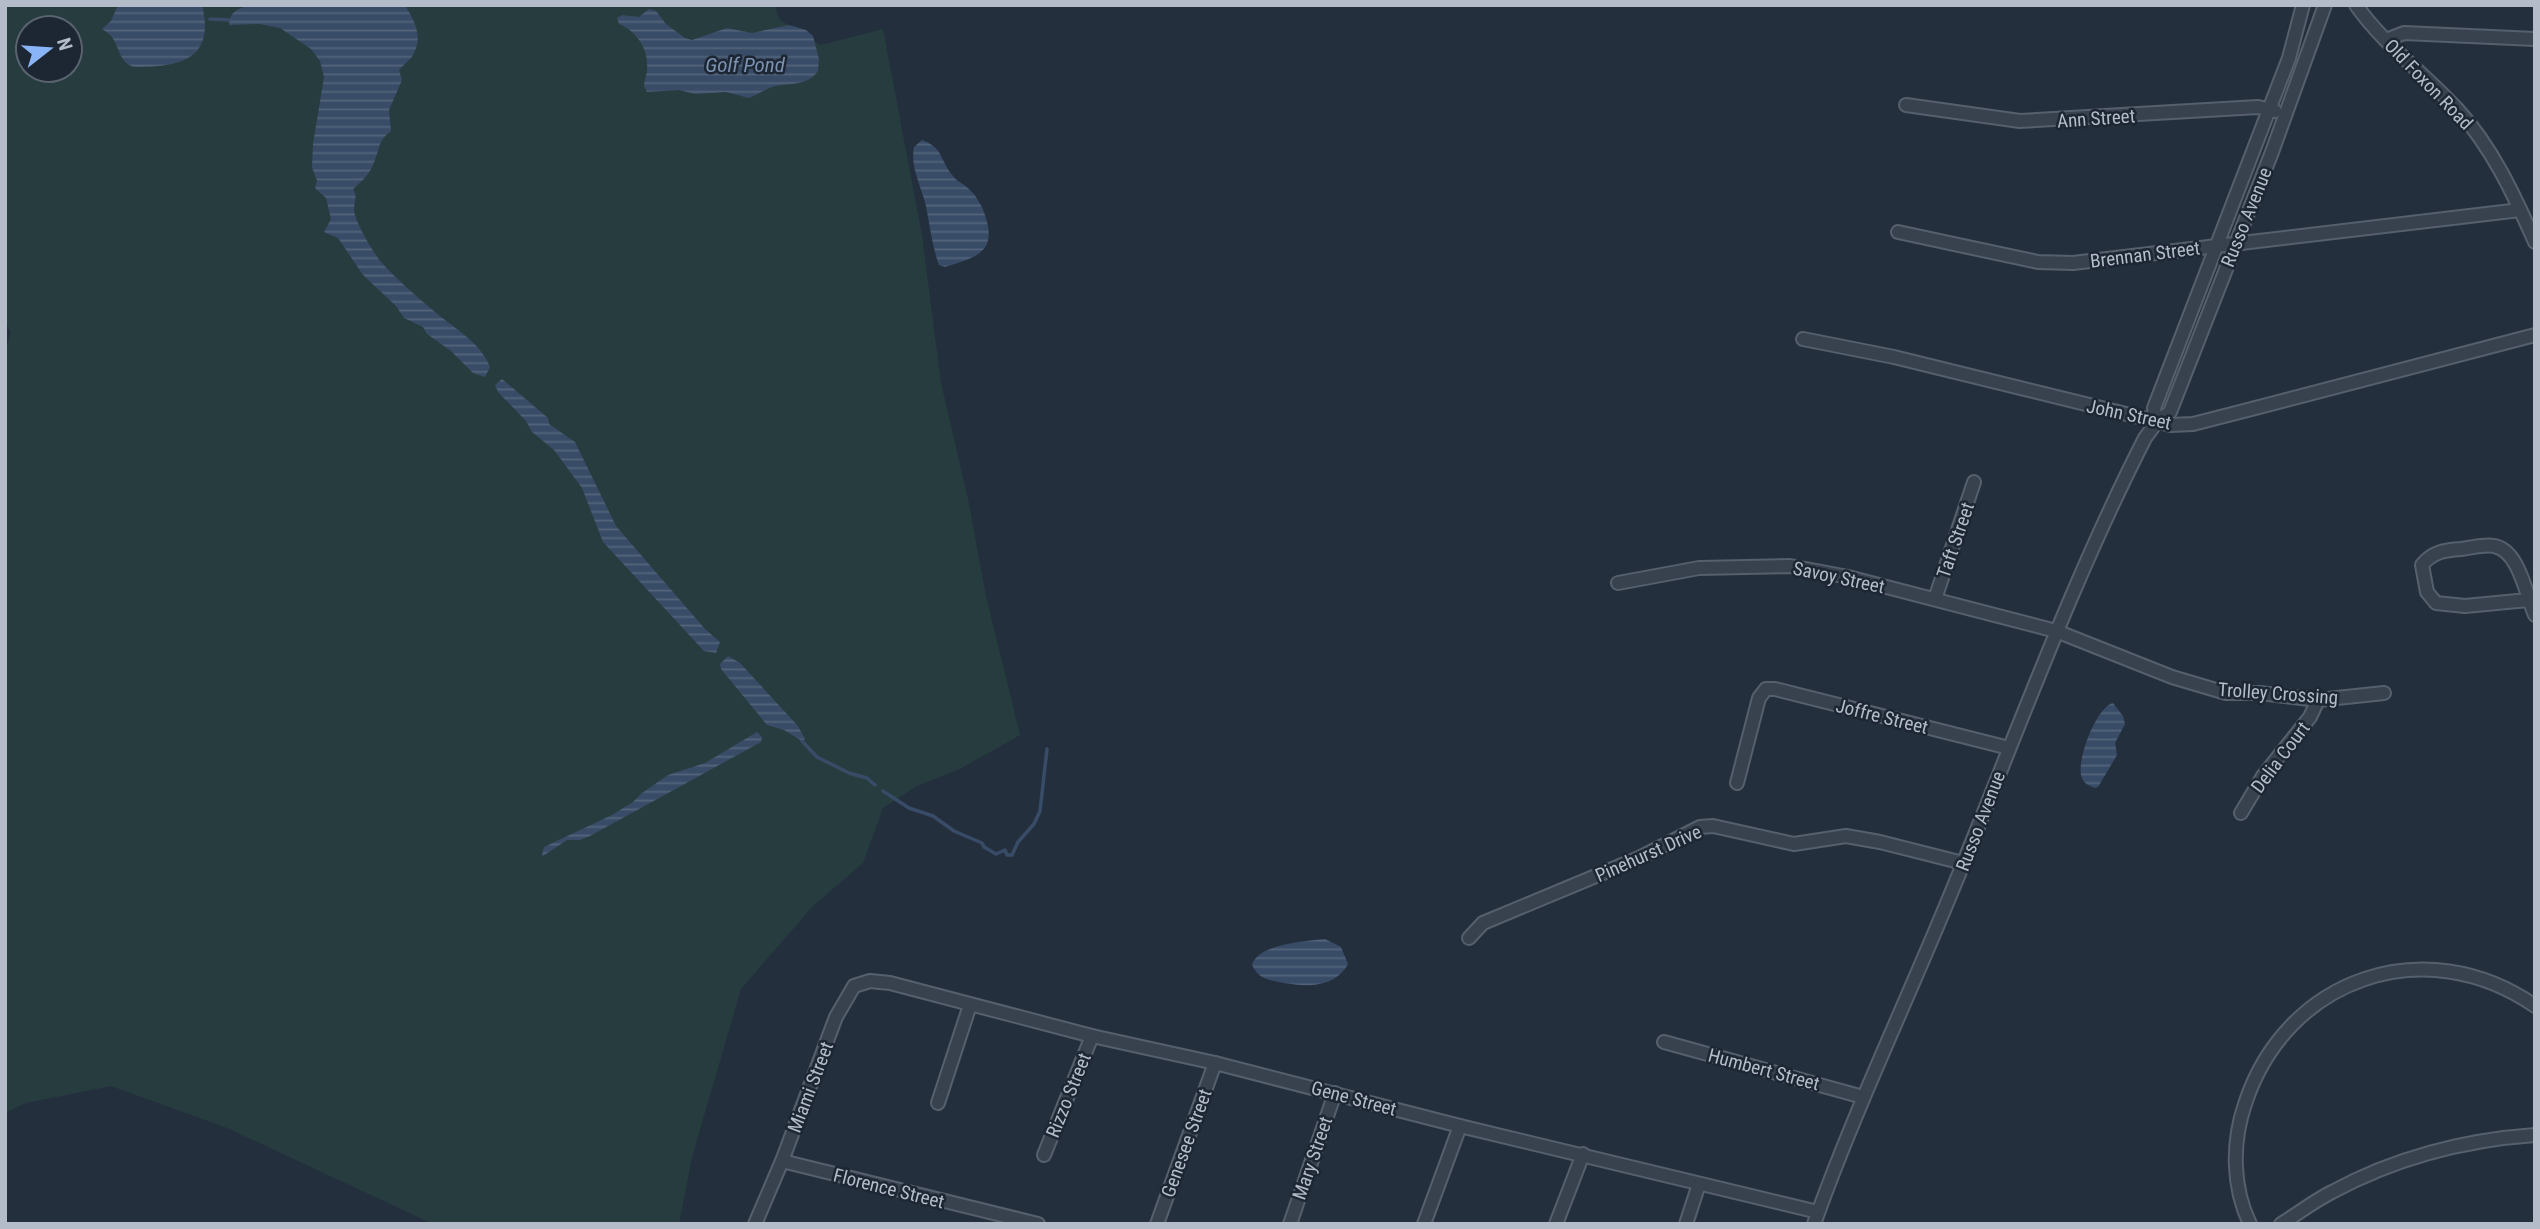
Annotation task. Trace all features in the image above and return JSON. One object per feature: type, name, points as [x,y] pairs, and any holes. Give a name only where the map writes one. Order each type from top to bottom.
[{"type":"street","name":"Russo Avenue","points":[[2156,423],[2154,408],[2295,43],[2303,5]]},
{"type":"street","name":"Russo Avenue","points":[[1816,1218],[1863,1097],[1905,1005],[2056,631],[2140,449],[2156,423],[2170,412],[2286,114],[2325,5]]},
{"type":"street","name":"Old Foxon Road","points":[[2356,5],[2386,40],[2422,72],[2471,125],[2497,163],[2535,242]]},
{"type":"street","points":[[2386,40],[2404,33],[2535,39]]},
{"type":"street","name":"Ann Street","points":[[1906,105],[2020,121],[2258,107],[2286,114]]},
{"type":"street","name":"Brennan Street","points":[[1898,232],[2038,262],[2073,263],[2520,210]]},
{"type":"street","name":"John Street","points":[[1803,339],[1894,357],[2171,425],[2193,424],[2535,335]]},
{"type":"street","name":"Taft Street","points":[[1935,599],[1974,482]]},
{"type":"street","points":[[2528,600],[2451,605],[2436,603],[2427,592],[2422,565],[2428,557],[2445,550],[2492,545],[2502,548],[2511,555],[2519,571],[2535,615]]},
{"type":"street","name":"Savoy Street","points":[[1618,583],[1699,568],[1790,566],[1935,599],[2056,631]]},
{"type":"street","name":"Trolley Crossing","points":[[2056,631],[2172,677],[2226,693],[2260,693],[2318,700],[2384,693]]},
{"type":"street","name":"Joffre Street","points":[[1737,783],[1759,698],[1766,689],[1775,689],[2009,748]]},
{"type":"street","name":"Delia Court","points":[[2241,813],[2263,776],[2310,717],[2318,700]]},
{"type":"street","name":"Pinehurst Drive","points":[[1469,938],[1483,923],[1639,858],[1700,827],[1713,826],[1794,844],[1846,836],[1963,863]]},
{"type":"street","points":[[2250,1224],[2239,1191],[2236,1171],[2235,1151],[2243,1111],[2250,1087],[2278,1038],[2311,1007],[2338,990],[2361,980],[2383,974],[2420,970],[2476,977],[2496,984],[2535,1006]]},
{"type":"street","name":"Miami Street","points":[[755,1224],[846,996],[854,986],[864,981],[890,984]]},
{"type":"street","name":"Gene Street","points":[[890,984],[1092,1036],[1215,1063],[1460,1126],[1583,1154],[1816,1218]]},
{"type":"street","points":[[938,1104],[970,1005]]},
{"type":"street","name":"Rizzo Street","points":[[1044,1154],[1092,1036]]},
{"type":"street","name":"Humbert Street","points":[[1664,1042],[1863,1097]]},
{"type":"street","name":"Genesee Street","points":[[1157,1224],[1215,1063]]},
{"type":"street","name":"Mary Street","points":[[1290,1224],[1335,1093]]},
{"type":"street","points":[[1424,1224],[1460,1126]]},
{"type":"street","points":[[2281,1224],[2330,1192],[2383,1168],[2445,1148],[2535,1135]]},
{"type":"street","points":[[1556,1224],[1583,1154]]},
{"type":"street","name":"Florence Street","points":[[782,1161],[1038,1224]]},
{"type":"street","points":[[1686,1224],[1699,1184]]},
{"type":"green space","points":[[5,5],[774,5],[780,20],[821,45],[883,29],[922,235],[941,383],[968,499],[986,596],[1020,735],[960,769],[917,786],[883,808],[863,863],[813,906],[741,989],[692,1157],[679,1224],[433,1224],[227,1128],[111,1086],[26,1103],[5,1113],[5,350],[11,333],[5,322]]},
{"type":"water","points":[[118,5],[202,5],[205,24],[198,49],[179,62],[150,67],[129,65],[120,55],[112,37],[102,29],[111,21]]},
{"type":"water","points":[[251,5],[405,5],[416,28],[417,47],[412,57],[399,70],[402,80],[389,110],[391,131],[381,143],[368,174],[353,189],[356,197],[355,215],[369,244],[387,268],[481,351],[490,367],[485,377],[473,373],[451,351],[427,334],[423,327],[404,318],[396,306],[363,275],[338,238],[324,232],[331,219],[326,198],[315,188],[317,181],[312,167],[324,77],[320,61],[311,49],[280,28],[259,24],[229,25],[233,13]]},
{"type":"water","name":"Golf Pond","points":[[649,9],[656,11],[666,24],[685,38],[692,40],[727,28],[752,33],[789,25],[806,30],[813,36],[819,59],[818,71],[804,82],[772,87],[749,98],[726,92],[647,92],[644,86],[647,63],[644,49],[636,36],[619,24],[617,18],[622,15],[639,17]]},
{"type":"water","points":[[922,140],[938,151],[955,178],[975,196],[989,230],[988,240],[980,253],[945,267],[939,265],[915,169],[914,147]]},
{"type":"water","points":[[502,379],[548,418],[549,424],[575,442],[616,526],[705,629],[720,642],[716,653],[704,651],[603,542],[582,488],[554,450],[532,432],[526,421],[498,392],[495,385]]},
{"type":"water","points":[[728,656],[740,663],[798,726],[805,739],[802,741],[784,730],[767,725],[721,669],[720,664]]},
{"type":"water","points":[[2113,703],[2123,716],[2125,724],[2115,743],[2117,755],[2095,788],[2083,780],[2081,771],[2084,749],[2100,714]]},
{"type":"water","points":[[757,732],[762,737],[761,742],[590,836],[580,840],[567,840],[542,855],[544,847],[612,815],[668,775],[705,763]]},
{"type":"water","points":[[1325,939],[1341,947],[1348,964],[1336,978],[1328,982],[1301,985],[1274,981],[1262,976],[1252,965],[1263,952],[1273,948]]},
{"type":"waterway","points":[[210,19],[229,20]]},
{"type":"waterway","points":[[802,741],[817,757],[849,773],[867,778],[875,785]]},
{"type":"waterway","points":[[883,791],[909,808],[933,816],[954,831],[982,843],[996,854],[1005,850],[1007,855],[1012,855],[1040,811],[1047,749]]}]
